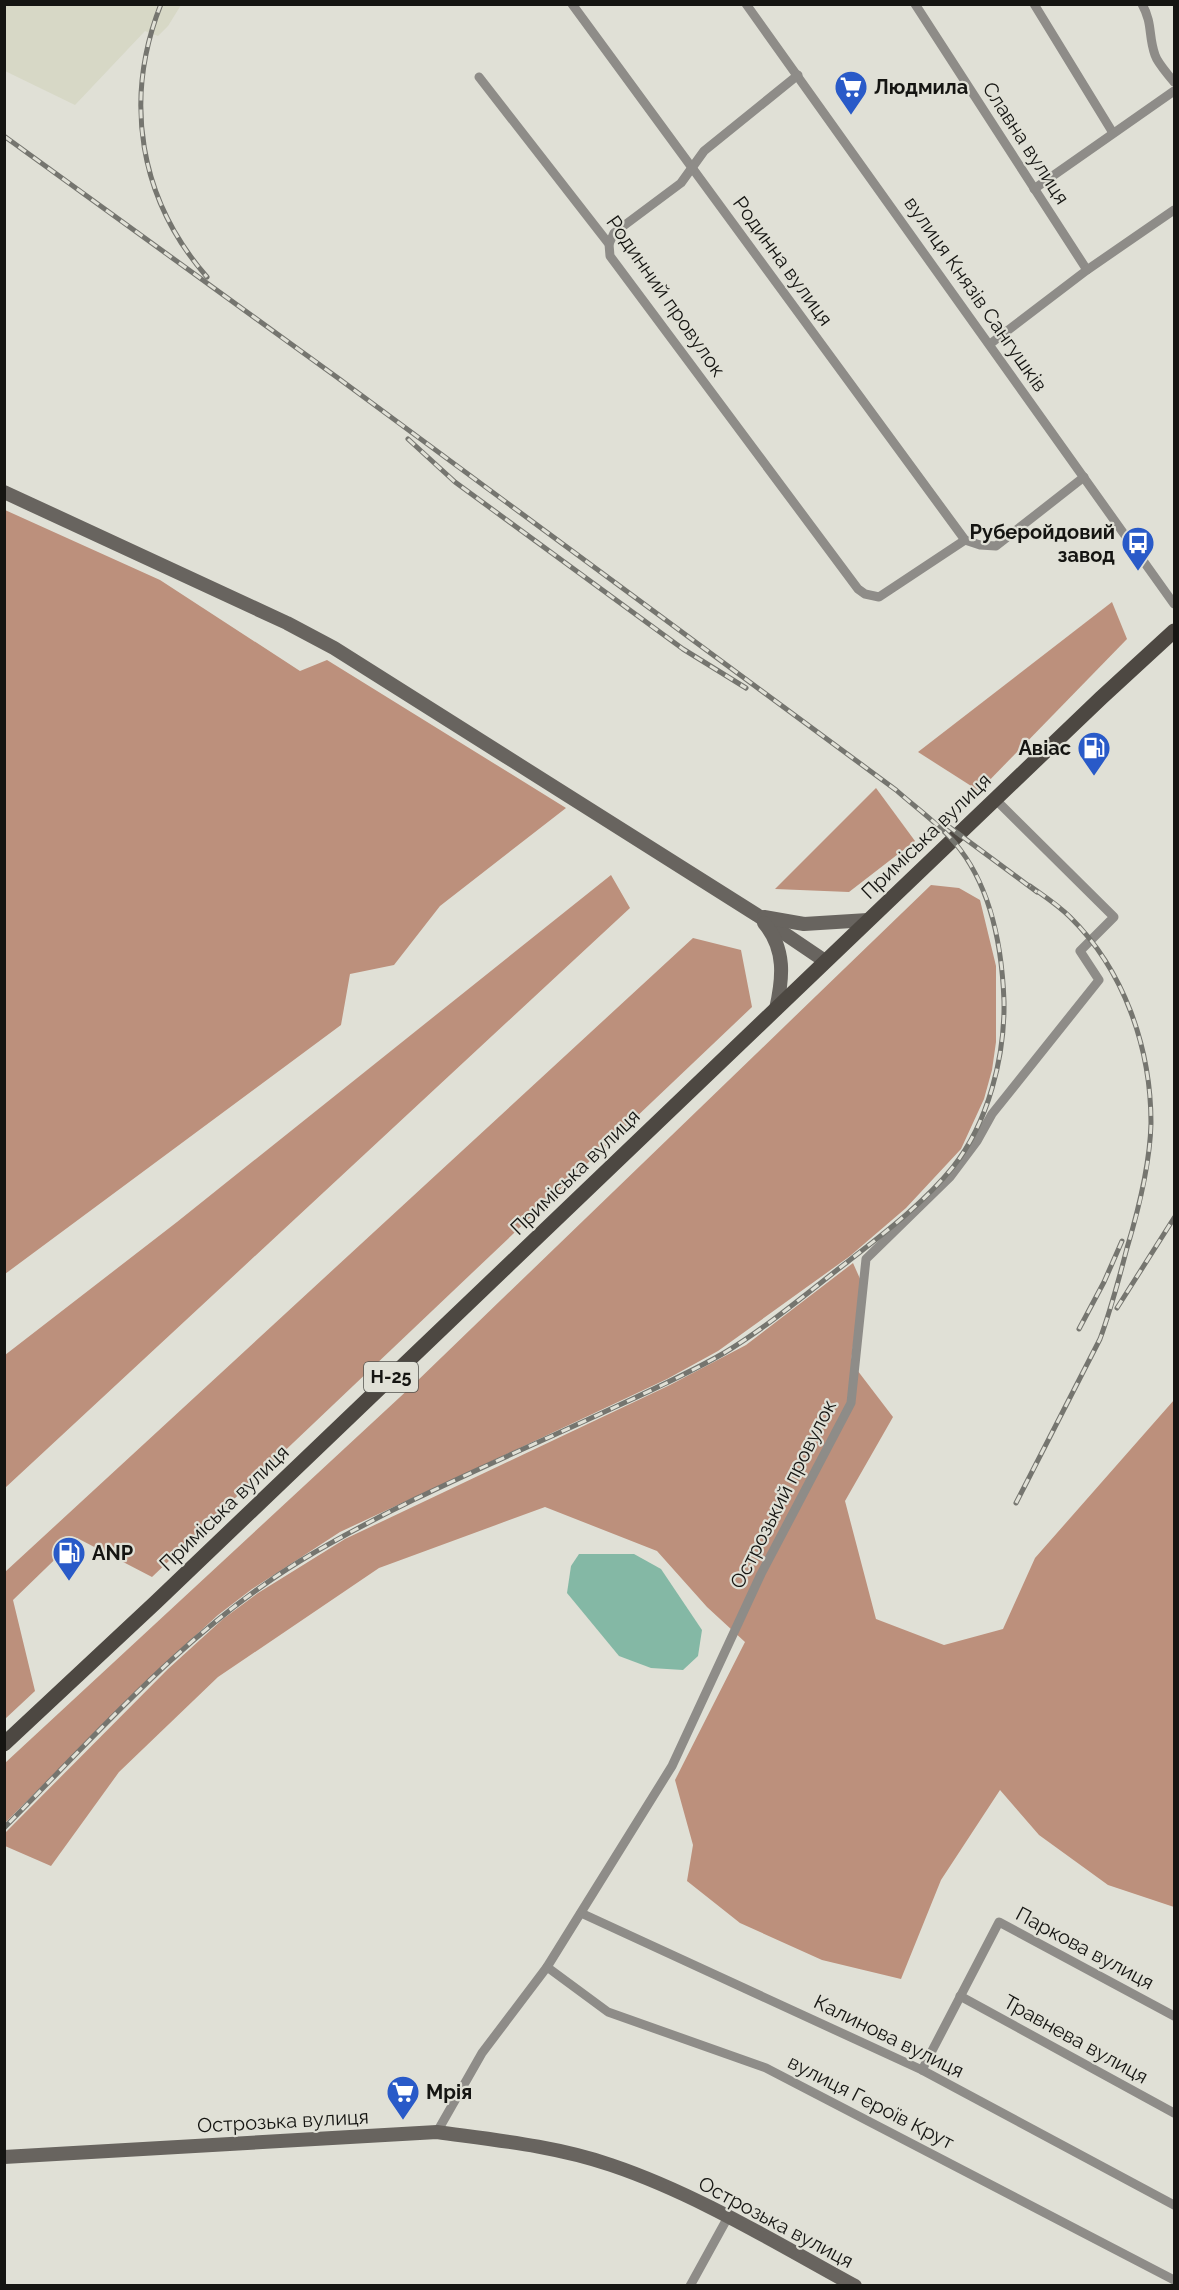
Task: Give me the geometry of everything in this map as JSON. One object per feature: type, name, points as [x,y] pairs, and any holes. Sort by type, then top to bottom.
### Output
[{"type":"main road","points":[[4,492],[287,623],[334,648],[757,915],[825,962]]},
{"type":"main road","name":"Приміська вулиця","points":[[4,1744],[156,1602],[868,920],[1174,631]]},
{"type":"main road","points":[[757,915],[804,924],[868,920]]},
{"type":"main road","points":[[757,915],[771,931],[778,945],[782,962],[781,988],[776,1009]]},
{"type":"main road","name":"Острозька вулиця","points":[[4,2157],[437,2132],[553,2150],[610,2164],[669,2188],[728,2217],[855,2286]]},
{"type":"street","name":"Родинна вулиця","points":[[572,4],[965,540]]},
{"type":"street","name":"вулиця Князів Сангушків","points":[[746,4],[1174,604]]},
{"type":"street","name":"Славна вулиця","points":[[915,4],[1087,270]]},
{"type":"street","points":[[1034,4],[1113,133]]},
{"type":"street","points":[[1142,4],[1150,18],[1151,41],[1156,58],[1174,82]]},
{"type":"street","points":[[609,244],[614,233],[681,183],[704,151],[798,75]]},
{"type":"street","name":"Родинний провулок","points":[[479,77],[609,244],[610,256],[858,589],[865,594],[879,597],[965,540]]},
{"type":"street","points":[[1034,189],[1174,91]]},
{"type":"street","points":[[990,344],[1087,270],[1174,210]]},
{"type":"street","points":[[965,540],[980,545],[996,546],[1084,477]]},
{"type":"street","name":"Острозький провулок","points":[[437,2132],[482,2053],[548,1967],[672,1766],[760,1574],[851,1403],[866,1259],[950,1177],[977,1141],[992,1114],[1099,980],[1080,951],[1114,917],[995,799]]},
{"type":"street","name":"Калинова вулиця","points":[[581,1913],[922,2070],[1174,2205]]},
{"type":"street","name":"Паркова вулиця","points":[[922,2070],[999,1922],[1174,2016]]},
{"type":"street","name":"вулиця Героїв Крут","points":[[548,1967],[608,2012],[766,2068],[1174,2280]]},
{"type":"street","name":"Травнева вулиця","points":[[960,1996],[1174,2113]]},
{"type":"street","points":[[690,2286],[728,2217]]},
{"type":"shaded area","points":[[4,5],[181,5],[168,26],[158,36],[145,31],[75,105],[5,71]]},
{"type":"shaded area","points":[[5,510],[160,580],[300,671],[327,660],[566,808],[440,906],[394,965],[350,974],[341,1025],[5,1274]]},
{"type":"shaded area","points":[[1112,602],[1127,639],[979,791],[918,752]]},
{"type":"shaded area","points":[[876,788],[915,841],[849,892],[775,889]]},
{"type":"shaded area","points":[[611,875],[630,908],[5,1488],[5,1355],[177,1222]]},
{"type":"shaded area","points":[[931,885],[959,888],[980,900],[996,966],[996,1042],[992,1070],[984,1099],[961,1149],[906,1208],[850,1256],[718,1351],[667,1379],[340,1532],[252,1589],[218,1615],[162,1666],[5,1823],[5,1763],[413,1385]]},
{"type":"shaded area","points":[[693,938],[741,950],[752,1007],[152,1577],[77,1538],[13,1600],[35,1691],[5,1719],[5,1572]]},
{"type":"shaded area","points":[[853,1263],[861,1281],[851,1362],[893,1417],[845,1501],[876,1619],[944,1645],[1003,1629],[1035,1558],[1174,1400],[1174,1907],[1108,1885],[1039,1835],[1000,1790],[941,1880],[901,1979],[822,1960],[740,1923],[687,1881],[693,1845],[675,1780],[745,1642],[707,1607],[657,1551],[545,1507],[379,1568],[218,1677],[119,1772],[51,1866],[5,1846],[5,1833],[168,1669],[223,1619],[258,1593],[345,1539],[670,1385],[746,1345]]},
{"type":"shaded area","points":[[579,1554],[634,1554],[661,1569],[702,1630],[698,1656],[683,1670],[651,1668],[619,1656],[567,1593],[571,1566]]},
{"type":"railway","points":[[161,4],[149,40],[143,76],[141,112],[144,147],[153,182],[166,215],[184,247],[207,277]]},
{"type":"railway","points":[[4,136],[338,378],[896,790],[934,822],[949,836],[968,860],[986,898],[993,918],[1001,960],[1004,1001],[1004,1022],[998,1067],[985,1110],[976,1130],[965,1150],[941,1181],[888,1230],[786,1310],[724,1353],[373,1520],[300,1561],[259,1588],[181,1651],[144,1685],[4,1828]]},
{"type":"railway","points":[[408,439],[455,482],[683,649],[746,688]]},
{"type":"railway","points":[[948,826],[1037,892]]},
{"type":"railway","points":[[1016,1503],[1100,1339],[1140,1202],[1149,1155],[1151,1123],[1150,1095],[1140,1039],[1119,986],[1089,938],[1065,913],[1030,886]]},
{"type":"railway","points":[[1117,1308],[1174,1218]]},
{"type":"railway","points":[[1079,1329],[1104,1282],[1122,1241]]},
{"type":"place","name":"Людмила","points":[[851,116]]},
{"type":"place","name":"Руберойдовий завод","points":[[1138,572]]},
{"type":"place","name":"Авіас","points":[[1094,777]]},
{"type":"place","name":"ANP","points":[[69,1582]]},
{"type":"place","name":"Мрія","points":[[403,2121]]}]
